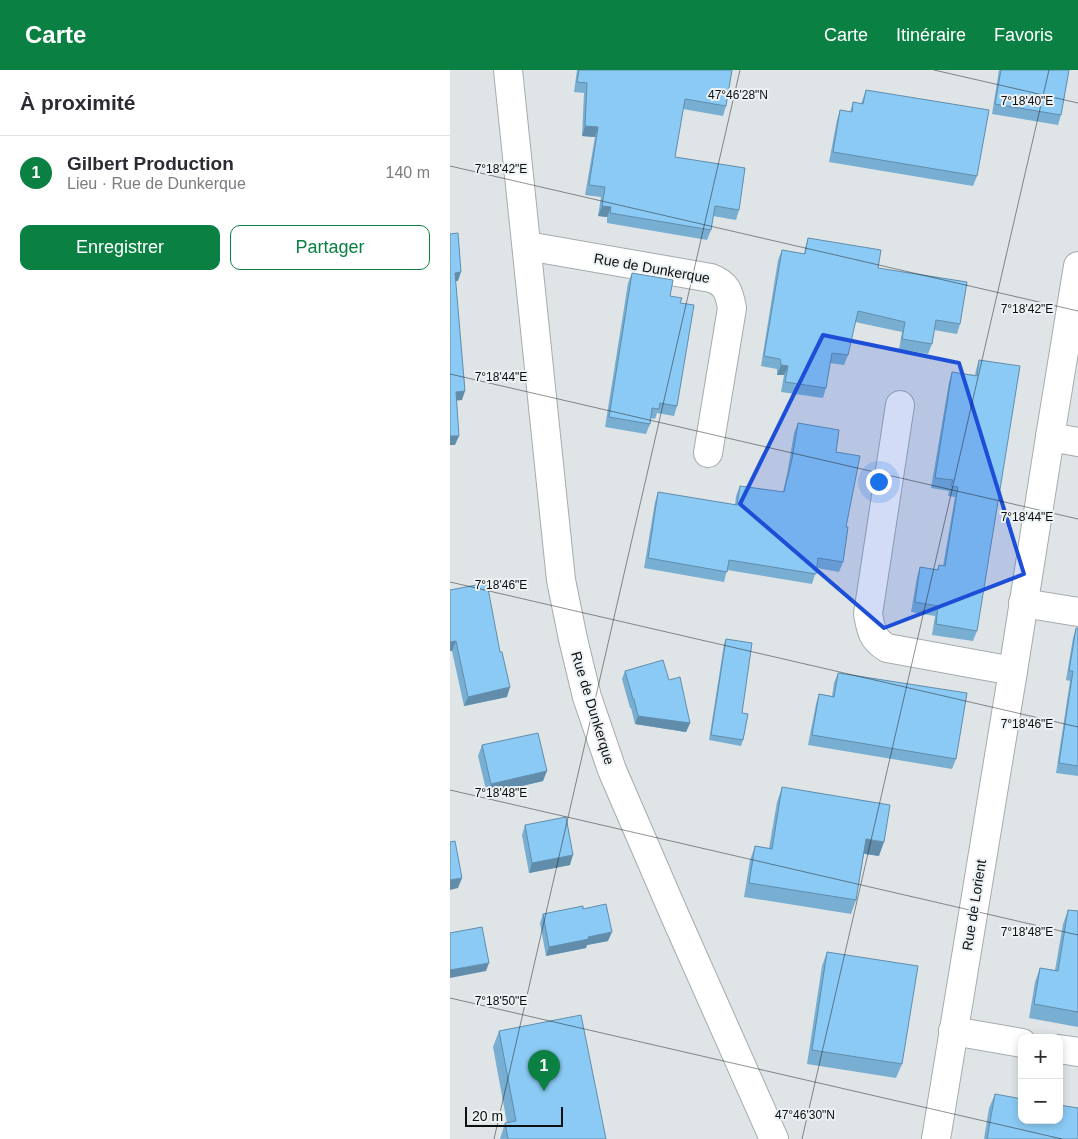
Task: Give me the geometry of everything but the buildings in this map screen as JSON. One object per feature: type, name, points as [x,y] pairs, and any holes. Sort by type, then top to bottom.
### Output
[{"type":"street","name":"Rue de Dunkerque","points":[[508,70],[561,580],[587,697],[612,770],[774,1139]]},
{"type":"street","name":"Rue de Dunkerque","points":[[527,246],[711,278],[721,282],[730,296],[732,308],[708,453]]},
{"type":"street","name":"Rue de Lorient","points":[[936,1139],[1078,266]]},
{"type":"street","points":[[900,405],[868,614],[870,627],[879,643],[886,648],[1013,671]]},
{"type":"street","points":[[1050,437],[1078,442]]},
{"type":"street","points":[[1023,603],[1078,612]]},
{"type":"street","points":[[953,1031],[1018,1042]]},
{"type":"street","points":[[1063,1050],[1078,1052]]},
{"type":"highlighted area","points":[[823,335],[959,363],[1024,574],[884,628],[740,504]]},
{"type":"place","name":"Gilbert Production","points":[[544,1091]]}]
